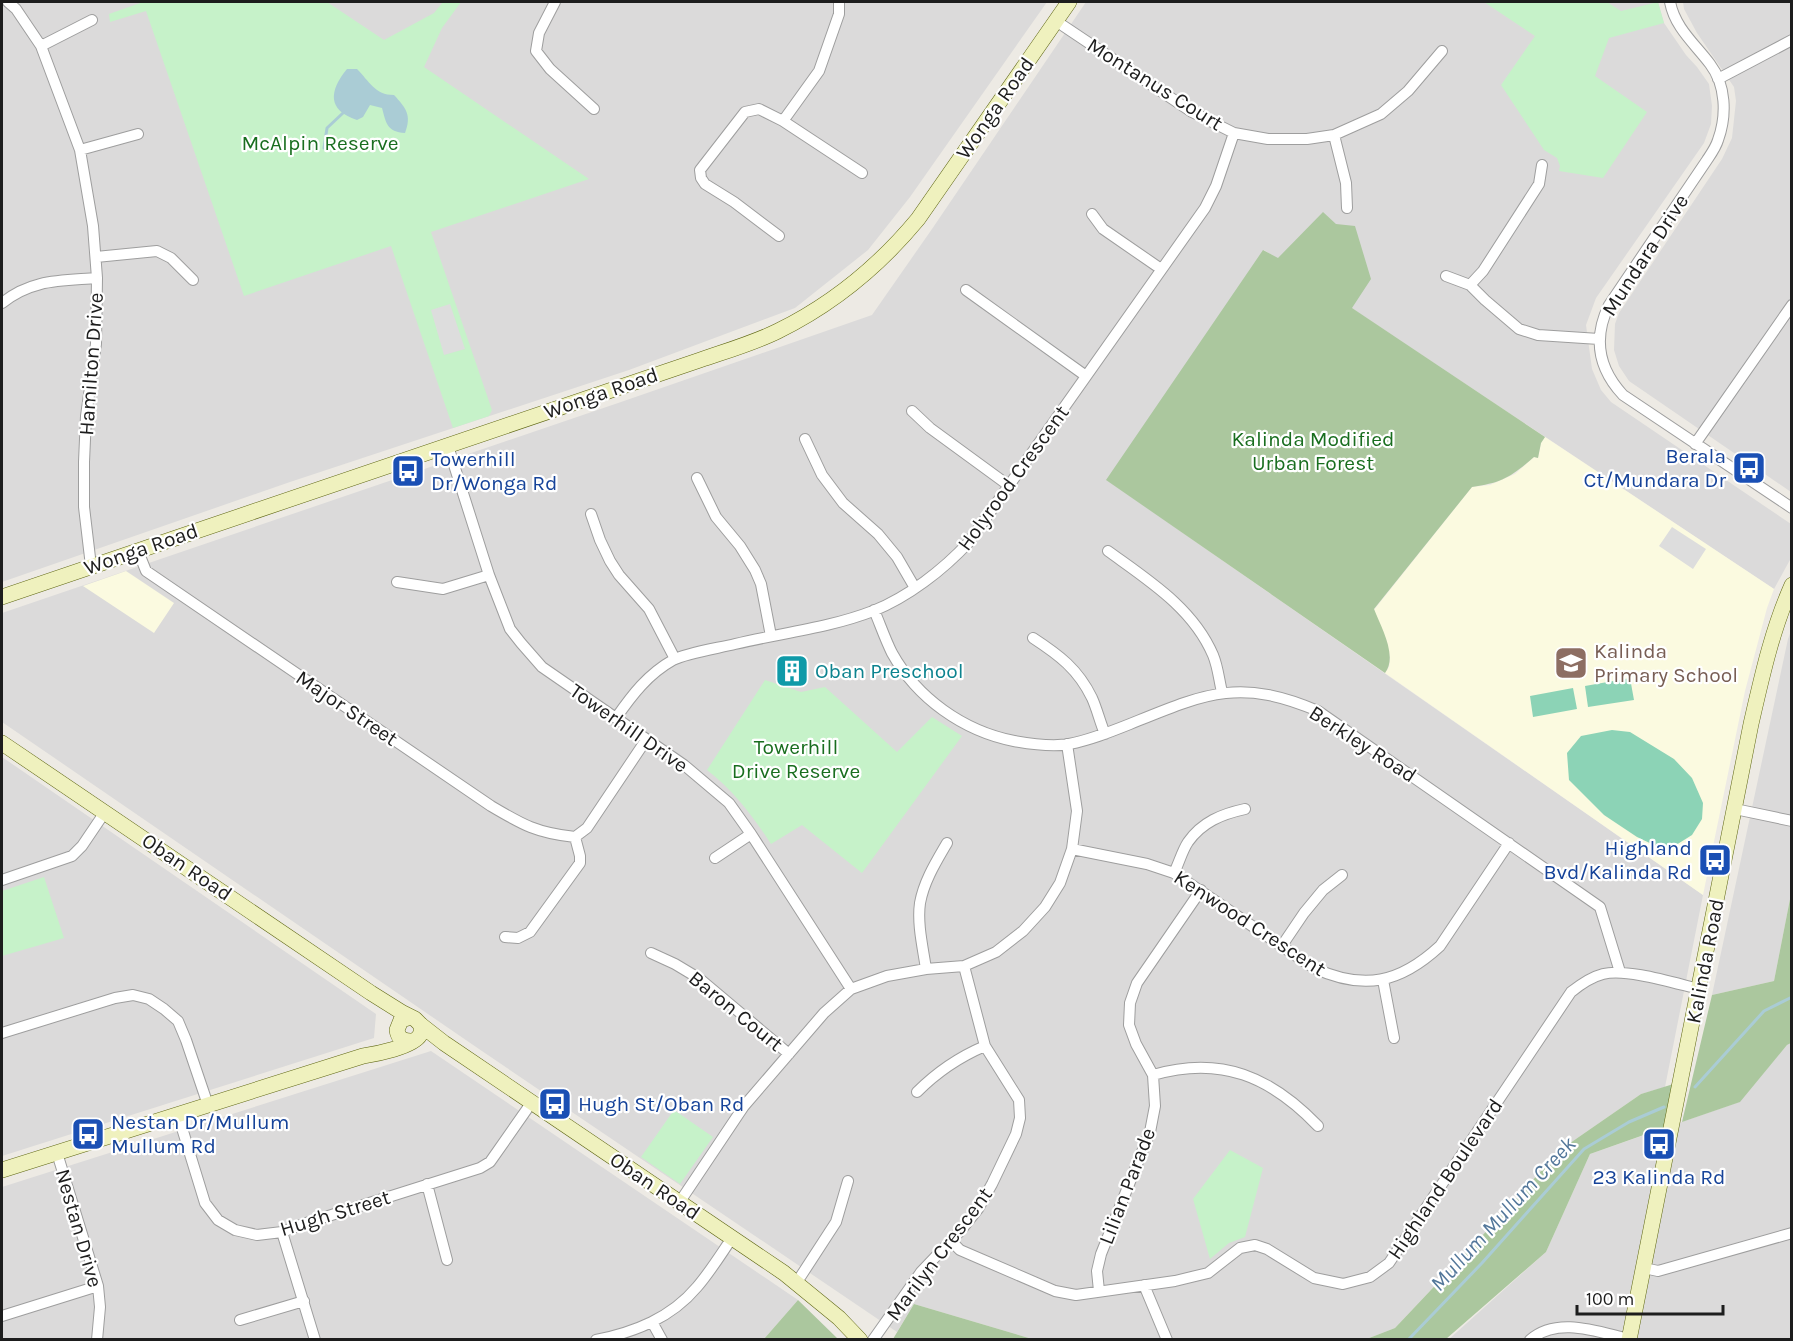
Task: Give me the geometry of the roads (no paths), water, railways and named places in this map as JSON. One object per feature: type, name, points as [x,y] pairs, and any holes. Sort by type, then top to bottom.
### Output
[{"type":"main road","name":"Wonga Road","points":[[2,597],[767,336],[797,321],[831,301],[864,276],[884,258],[918,219],[1069,2]]},
{"type":"main road","name":"Kalinda Road","points":[[1629,1339],[1751,724],[1767,653],[1791,585]]},
{"type":"main road","name":"Oban Road","points":[[2,743],[371,993],[415,1031],[444,1042],[797,1282],[839,1318],[860,1340]]},
{"type":"main road","name":"Oban Road","points":[[371,993],[397,1028]]},
{"type":"main road","points":[[2,1170],[363,1056],[401,1047],[415,1031],[401,1020],[397,1028],[363,1056]]},
{"type":"street","name":"Hamilton Drive","points":[[8,2],[16,9],[41,46],[80,150],[93,226],[97,278],[96,344],[86,416],[84,462],[84,507],[91,566]]},
{"type":"street","points":[[555,2],[539,33],[536,51],[550,69],[594,109]]},
{"type":"street","points":[[783,121],[819,71],[839,14],[840,2]]},
{"type":"street","name":"Mundara Drive","points":[[1670,2],[1671,9],[1683,32],[1711,65],[1718,79],[1723,94],[1724,109],[1718,142],[1609,305],[1602,319],[1599,339],[1601,354],[1605,369],[1614,385],[1635,404],[1791,508]]},
{"type":"street","points":[[41,46],[92,20]]},
{"type":"street","name":"Montanus Court","points":[[1056,21],[1192,112],[1234,133],[1268,139],[1307,139],[1334,135],[1381,114],[1423,75],[1442,51]]},
{"type":"street","points":[[1718,79],[1791,40]]},
{"type":"street","points":[[779,236],[734,202],[705,184],[701,178],[700,170],[706,159],[745,112],[759,109],[783,121],[862,173]]},
{"type":"street","name":"Holyrood Crescent","points":[[616,718],[642,684],[675,659],[833,622],[874,610],[934,575],[962,549],[1208,202],[1216,186],[1234,133]]},
{"type":"street","points":[[80,150],[138,134]]},
{"type":"street","points":[[1334,135],[1346,183],[1347,208]]},
{"type":"street","points":[[1470,285],[1483,271],[1539,184],[1542,165]]},
{"type":"street","points":[[1092,213],[1103,229],[1161,269]]},
{"type":"street","points":[[96,257],[157,251],[171,258],[193,280]]},
{"type":"street","points":[[1446,276],[1470,285],[1519,329],[1538,335],[1599,339]]},
{"type":"street","points":[[2,303],[19,291],[39,283],[97,278]]},
{"type":"street","points":[[966,290],[1086,376]]},
{"type":"street","points":[[1695,444],[1791,305]]},
{"type":"street","points":[[912,411],[930,428],[1008,485]]},
{"type":"street","points":[[805,440],[822,475],[843,503],[878,534],[897,557],[915,588]]},
{"type":"street","name":"Towerhill Drive","points":[[448,446],[489,575],[510,629],[532,657],[558,678],[684,765],[729,803],[851,989]]},
{"type":"street","points":[[697,478],[716,517],[740,546],[755,570],[761,584],[771,636]]},
{"type":"street","points":[[591,514],[610,561],[619,575],[649,609],[675,659]]},
{"type":"street","points":[[1108,551],[1178,604],[1190,618],[1202,633],[1214,657],[1222,692]]},
{"type":"street","name":"Major Street","points":[[138,552],[146,571],[491,806],[526,827],[575,837]]},
{"type":"street","points":[[397,582],[442,589],[489,575]]},
{"type":"street","name":"Berkley Road","points":[[874,610],[892,653],[928,698],[959,721],[989,735],[1031,744],[1068,744],[1104,734],[1190,700],[1222,692],[1245,691],[1268,694],[1318,711],[1600,907],[1620,972]]},
{"type":"street","points":[[1033,638],[1060,656],[1079,675],[1093,700],[1104,734]]},
{"type":"street","points":[[505,937],[518,938],[530,932],[580,863],[575,837],[587,828],[646,740]]},
{"type":"street","points":[[679,1203],[744,1106],[824,1013],[851,989],[887,976],[926,969],[964,966],[996,952],[1023,931],[1045,907],[1060,882],[1072,849],[1077,812],[1068,744]]},
{"type":"street","points":[[1174,873],[1188,842],[1205,824],[1224,814],[1245,809]]},
{"type":"street","points":[[1735,809],[1791,820]]},
{"type":"street","points":[[2,880],[72,856],[82,846],[105,812]]},
{"type":"street","points":[[715,858],[751,834]]},
{"type":"street","points":[[926,969],[920,905],[924,888],[947,843]]},
{"type":"street","name":"Kenwood Crescent","points":[[1072,849],[1147,864],[1174,873],[1314,968],[1329,975],[1363,980],[1383,980],[1412,968],[1440,946],[1509,843]]},
{"type":"street","points":[[1281,946],[1323,890],[1342,875]]},
{"type":"street","name":"Lilian Parade","points":[[1099,1291],[1098,1271],[1101,1254],[1150,1132],[1155,1106],[1153,1075],[1136,1044],[1129,1025],[1130,1003],[1137,983],[1201,890]]},
{"type":"street","name":"Baron Court","points":[[651,953],[700,979],[789,1054]]},
{"type":"street","name":"Marilyn Crescent","points":[[873,1340],[921,1272],[978,1209],[993,1184],[1016,1134],[1020,1118],[1018,1100],[986,1046],[964,966]]},
{"type":"street","name":"Highland Boulevard","points":[[951,1241],[960,1250],[1055,1291],[1076,1295],[1208,1273],[1240,1248],[1255,1245],[1267,1249],[1314,1278],[1343,1284],[1370,1277],[1389,1263],[1571,992],[1585,981],[1603,974],[1620,972],[1699,988]]},
{"type":"street","points":[[1383,980],[1394,1038]]},
{"type":"street","points":[[2,1033],[115,998],[133,994],[149,999],[178,1021],[208,1105]]},
{"type":"street","points":[[917,1092],[945,1067],[986,1046]]},
{"type":"street","points":[[1153,1075],[1169,1070],[1202,1067],[1240,1073],[1284,1095],[1318,1126]]},
{"type":"street","name":"Hugh Street","points":[[178,1115],[205,1203],[218,1220],[235,1230],[257,1235],[282,1232],[480,1168],[490,1162],[532,1102]]},
{"type":"street","name":"Nestan Drive","points":[[57,1153],[98,1286],[98,1340]]},
{"type":"street","points":[[797,1282],[836,1222],[848,1180]]},
{"type":"street","points":[[427,1185],[447,1260]]},
{"type":"street","points":[[282,1232],[315,1340]]},
{"type":"street","points":[[1644,1268],[1658,1270],[1791,1233]]},
{"type":"street","points":[[596,1340],[652,1323],[669,1312],[693,1293],[732,1238]]},
{"type":"street","points":[[1144,1285],[1167,1340]]},
{"type":"street","points":[[2,1316],[98,1286]]},
{"type":"street","points":[[240,1320],[304,1301]]},
{"type":"street","points":[[652,1323],[662,1340]]},
{"type":"street","points":[[1530,1340],[1542,1331],[1564,1327],[1629,1339]]},
{"type":"water","points":[[347,69],[357,69],[377,90],[394,95],[407,112],[408,121],[405,133],[394,131],[388,126],[382,108],[370,105],[363,117],[357,120],[340,111],[334,99],[334,92]]},
{"type":"waterway","points":[[324,148],[327,128],[343,113]]},
{"type":"waterway","name":"Mullum Mullum Creek","points":[[1695,1087],[1764,1011],[1792,997]]},
{"type":"waterway","name":"Mullum Mullum Creek","points":[[1408,1340],[1482,1263],[1584,1149],[1629,1122],[1664,1107]]},
{"type":"place","name":"Berala Ct/Mundara Dr","points":[[1749,468]]},
{"type":"place","name":"Towerhill Dr/Wonga Rd","points":[[408,471]]},
{"type":"place","name":"Kalinda Primary School","points":[[1571,663]]},
{"type":"place","name":"Oban Preschool","points":[[792,671]]},
{"type":"place","name":"Highland Bvd/Kalinda Rd","points":[[1715,860]]},
{"type":"place","name":"Hugh St/Oban Rd","points":[[555,1104]]},
{"type":"place","name":"Nestan Dr/Mullum Mullum Rd","points":[[88,1134]]},
{"type":"place","name":"23 Kalinda Rd","points":[[1659,1144]]},
{"type":"park label","name":"McAlpin Reserve","points":[[320,143]]},
{"type":"park label","name":"Kalinda Modified Urban Forest","points":[[1313,451]]},
{"type":"park label","name":"Towerhill Drive Reserve","points":[[796,759]]}]
